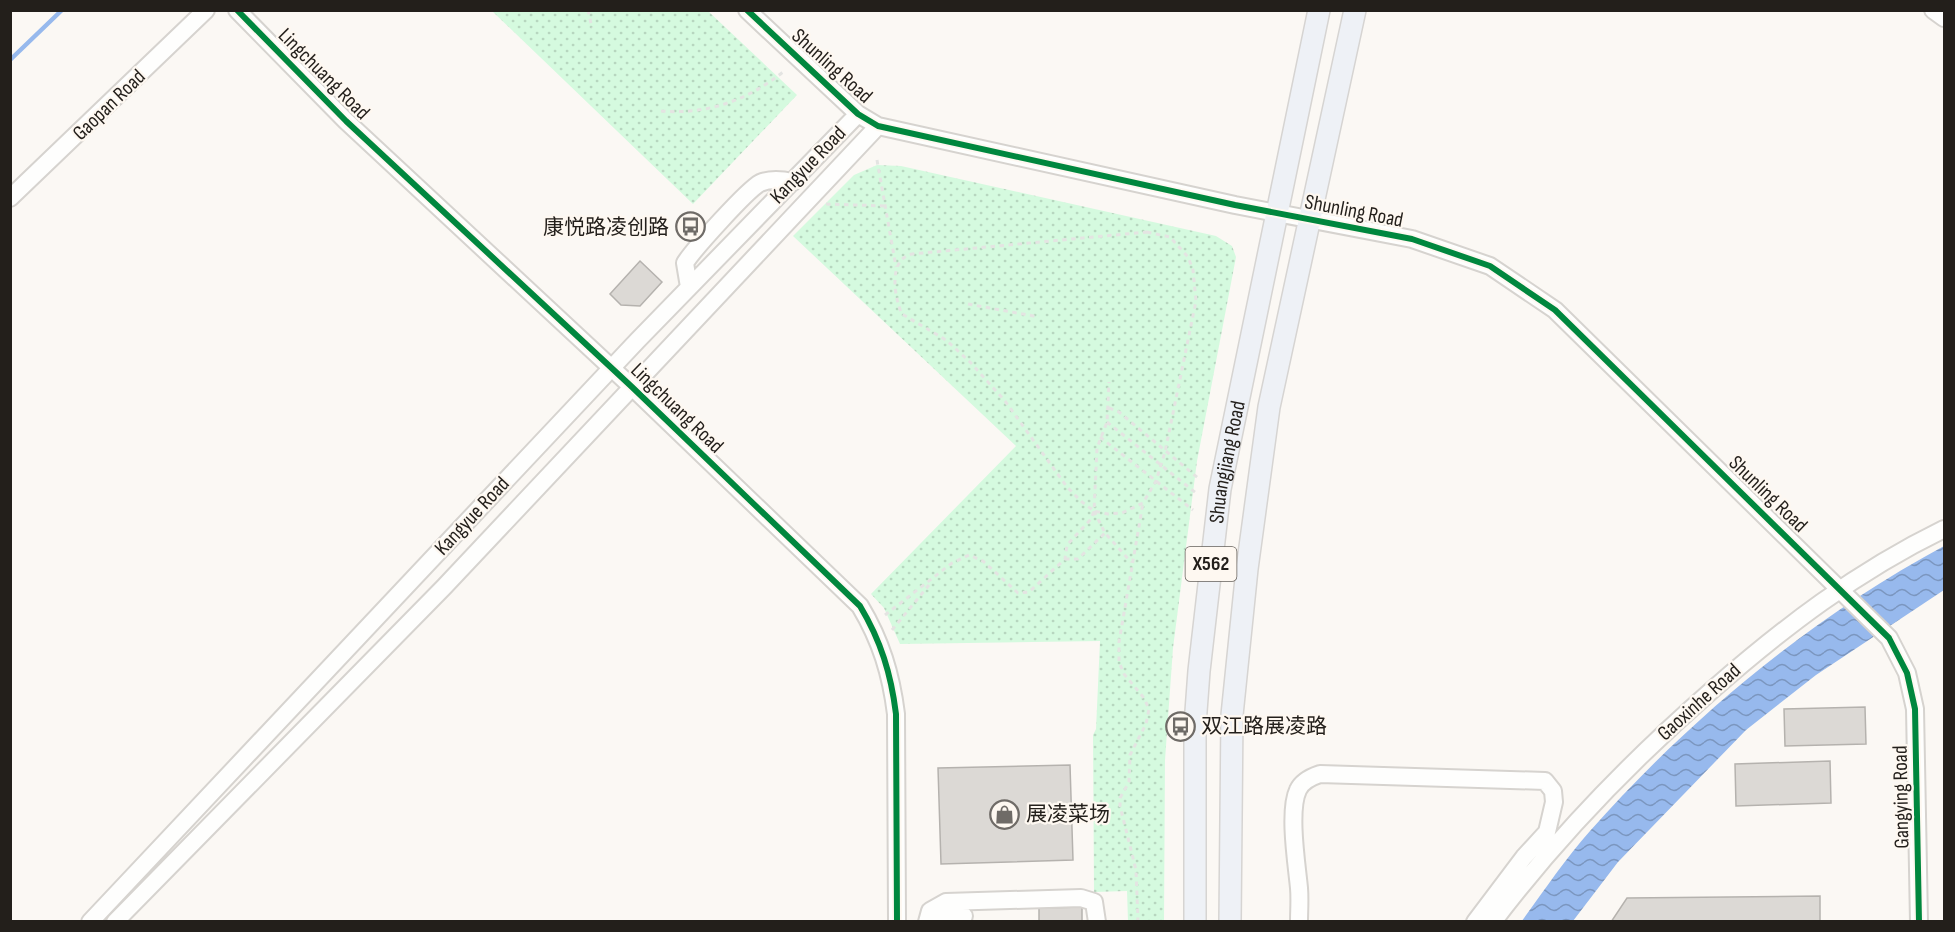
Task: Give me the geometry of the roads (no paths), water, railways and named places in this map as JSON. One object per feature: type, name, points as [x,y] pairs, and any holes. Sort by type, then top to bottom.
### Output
[{"type":"main road","name":"Shuangjiang Road","points":[[1195,921],[1195,726],[1201,648],[1220,489],[1275,212],[1319,10]]},
{"type":"main road","name":"Shuangjiang Road","points":[[1230,921],[1232,715],[1247,569],[1269,407],[1355,10]]},
{"type":"street","name":"Gaopan Road","points":[[10,198],[206,10]]},
{"type":"street","name":"Lingchuang Road","points":[[237,10],[346,121],[612,368],[860,606],[877,634],[893,688],[896,714],[897,921]]},
{"type":"street","name":"Shunling Road","points":[[747,10],[858,114],[878,126],[1311,220],[1412,239],[1490,266],[1555,310],[1840,588],[1889,638],[1906,673]]},
{"type":"street","points":[[1933,10],[1944,18]]},
{"type":"street","name":"Kangyue Road","points":[[90,921],[689,287],[858,114]]},
{"type":"street","name":"Kangyue Road","points":[[115,921],[444,587],[878,126]]},
{"type":"street","points":[[689,287],[685,263],[703,239],[759,183],[776,180],[793,182]]},
{"type":"street","name":"Gaoxinhe Road","points":[[1493,921],[1569,827],[1669,728],[1770,639],[1840,588],[1893,554],[1944,530]]},
{"type":"street","name":"Gangying Road","points":[[1906,673],[1915,709],[1919,921]]},
{"type":"street","points":[[1299,921],[1299,887],[1295,863],[1295,804],[1298,790],[1308,778],[1320,774],[1545,781],[1553,791],[1554,802],[1547,832],[1524,857],[1475,921]]},
{"type":"street","points":[[927,921],[930,911],[946,902],[1081,898],[1094,902],[1097,921]]},
{"type":"street","points":[[940,921],[947,916],[964,916]]},
{"type":"water","points":[[1944,546],[1944,590],[1816,675],[1746,730],[1618,862],[1573,921],[1521,922],[1590,831],[1669,749],[1711,710],[1800,638],[1895,574]]},
{"type":"waterway","points":[[10,60],[62,10]]},
{"type":"place","name":"康悦路凌创路","points":[[690,227]]},
{"type":"place","name":"双江路展凌路","points":[[1180,726]]},
{"type":"place","name":"展凌菜场","points":[[1005,814]]}]
